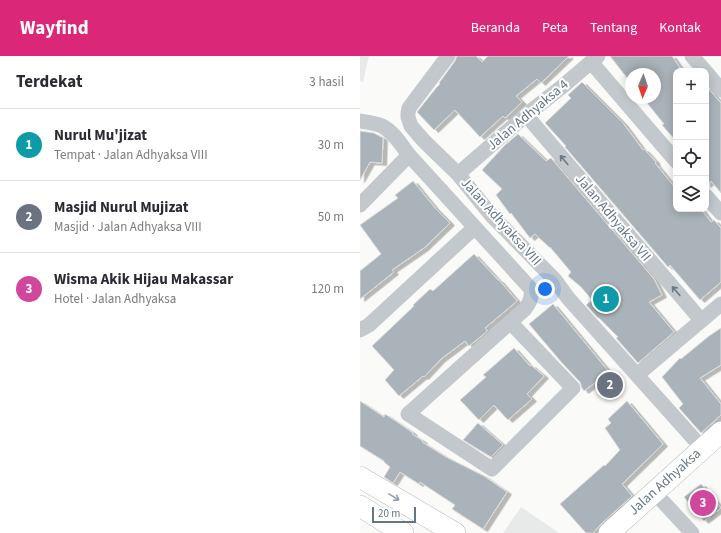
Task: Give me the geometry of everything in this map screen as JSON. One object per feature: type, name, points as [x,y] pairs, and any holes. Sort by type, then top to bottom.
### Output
[{"type":"street","name":"Jalan Adhyaksa VIII","points":[[448,56],[409,108],[408,113],[411,126],[424,141],[458,174],[492,216],[555,280],[568,298],[703,448]]},
{"type":"street","points":[[692,56],[702,68]]},
{"type":"street","name":"Jalan Adhyaksa 4","points":[[458,174],[594,59]]},
{"type":"street","points":[[594,59],[673,157]]},
{"type":"street","points":[[709,76],[721,90]]},
{"type":"street","name":"Jalan Adhyaksa VII","points":[[526,115],[701,320]]},
{"type":"street","points":[[360,121],[382,126],[387,129],[401,144],[409,156],[531,289],[532,295],[524,309],[408,414],[492,469],[573,388],[510,322]]},
{"type":"street","points":[[360,205],[409,156]]},
{"type":"street","points":[[709,199],[721,213]]},
{"type":"street","points":[[360,330],[369,325],[474,228]]},
{"type":"street","points":[[637,375],[721,304]]},
{"type":"street","name":"Jalan Adhyaksa","points":[[609,533],[721,432]]},
{"type":"street","points":[[360,477],[455,533]]},
{"type":"street","points":[[654,492],[692,533]]},
{"type":"street","points":[[360,506],[403,533]]},
{"type":"shaded area","points":[[360,56],[369,56],[363,82],[360,81]]},
{"type":"shaded area","points":[[521,507],[559,533],[503,533]]},
{"type":"building","points":[[457,56],[476,56],[482,62],[488,56],[569,56],[541,83],[537,79],[516,96],[522,102],[505,118],[503,116],[480,137],[455,110],[434,130],[417,112],[440,84],[439,83]]},
{"type":"building","points":[[610,56],[672,56],[680,68],[673,68],[673,138],[662,125],[664,124],[648,104],[661,104],[661,68],[625,68],[625,75]]},
{"type":"building","points":[[582,82],[623,123],[643,150],[644,149],[656,162],[655,163],[673,185],[673,212],[703,212],[711,222],[714,220],[721,228],[721,282],[700,300],[670,265],[668,267],[545,123],[571,98],[568,95]]},
{"type":"building","points":[[709,89],[721,103],[721,193],[711,181],[709,183]]},
{"type":"building","points":[[360,131],[374,133],[383,138],[382,163],[370,162],[360,180]]},
{"type":"building","points":[[518,134],[546,161],[551,158],[654,279],[662,295],[649,302],[674,332],[638,363],[616,338],[618,337],[586,305],[592,300],[581,287],[568,276],[571,272],[550,247],[535,234],[530,238],[511,213],[510,214],[496,195],[502,189],[482,170],[505,145]]},
{"type":"building","points":[[413,181],[435,208],[450,223],[424,248],[392,270],[394,272],[360,299],[360,271],[381,254],[360,225],[398,198],[395,195]]},
{"type":"building","points":[[474,254],[517,301],[485,328],[487,331],[469,346],[465,341],[441,359],[424,377],[423,376],[399,396],[385,380],[394,370],[372,346],[430,289],[433,291]]},
{"type":"building","points":[[553,304],[609,372],[584,391],[580,382],[529,324]]},
{"type":"building","points":[[721,328],[721,365],[700,378],[721,404],[721,415],[701,433],[679,408],[683,404],[662,377],[680,358],[681,359]]},
{"type":"building","points":[[514,348],[530,366],[531,365],[544,376],[527,394],[532,399],[508,420],[494,405],[479,420],[460,400],[486,377],[483,375]]},
{"type":"building","points":[[360,401],[384,417],[385,414],[413,433],[412,434],[423,441],[422,442],[446,457],[484,476],[507,492],[483,529],[452,509],[455,505],[420,482],[419,484],[400,472],[393,483],[384,477],[390,467],[384,461],[360,446]]},
{"type":"building","points":[[627,401],[663,444],[622,484],[632,496],[593,533],[586,533],[560,504],[604,465],[605,466],[620,450],[605,428],[611,423],[608,419]]},
{"type":"building","points":[[478,423],[503,445],[491,457],[463,440]]},
{"type":"building","points":[[701,484],[721,508],[704,521],[684,497]]},
{"type":"place","name":"Nurul Mu'jizat","points":[[606,299]]},
{"type":"place","name":"Masjid Nurul Mujizat","points":[[610,385]]},
{"type":"place","name":"Wisma Akik Hijau Makassar","points":[[703,503]]}]
